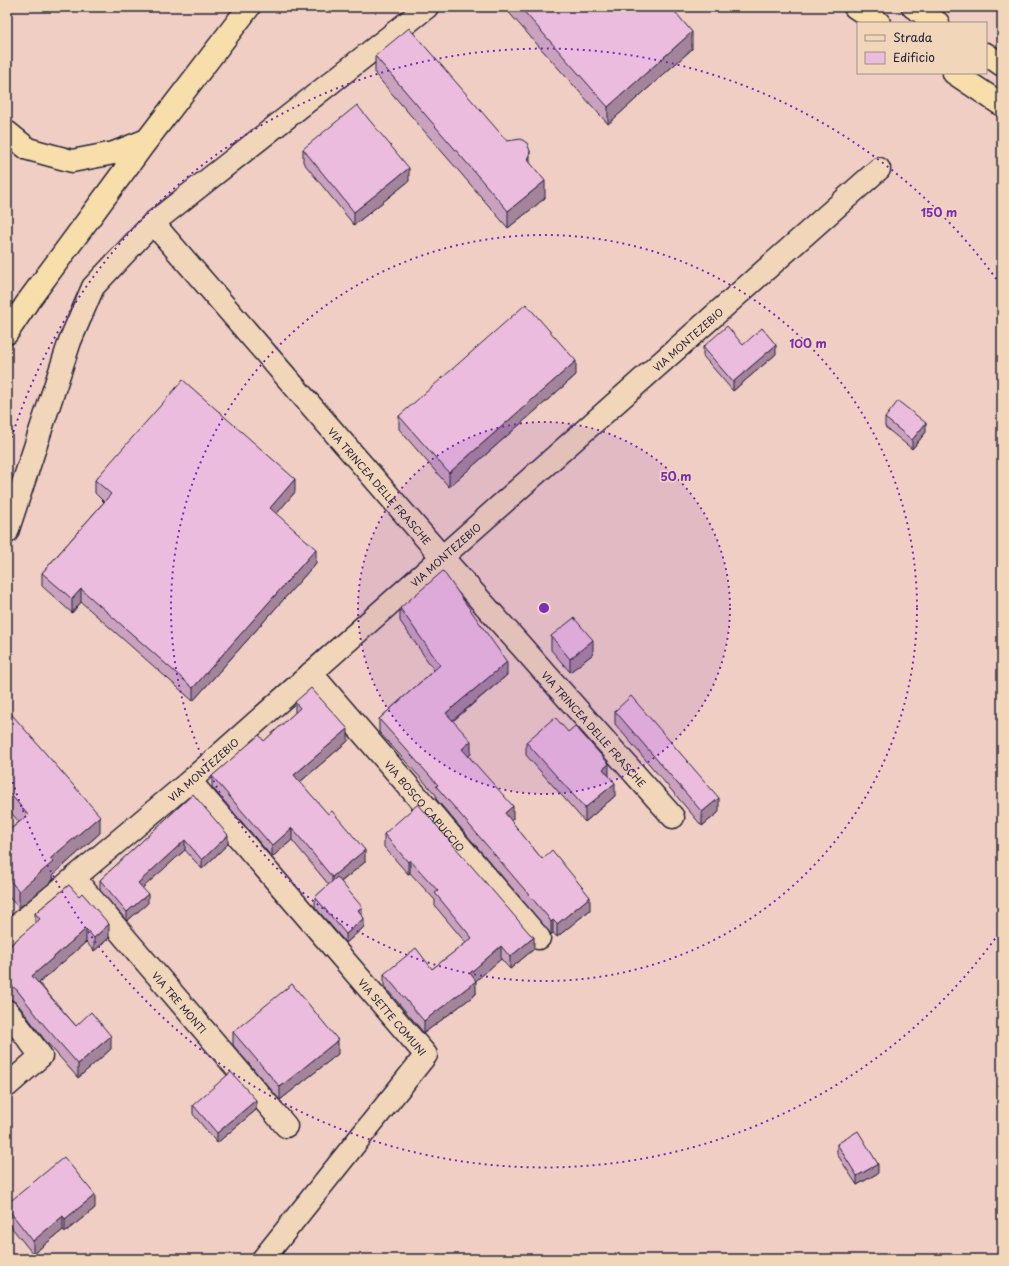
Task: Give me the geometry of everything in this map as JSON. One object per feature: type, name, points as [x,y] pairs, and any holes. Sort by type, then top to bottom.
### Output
[{"type":"highway","points":[[7,333],[29,300],[147,140],[249,7]]},
{"type":"highway","points":[[854,7],[876,22]]},
{"type":"highway","points":[[913,7],[936,22]]},
{"type":"highway","points":[[987,55],[1002,65]]},
{"type":"highway","points":[[956,74],[1002,105]]},
{"type":"highway","points":[[7,132],[28,150],[72,161],[114,153],[147,140]]},
{"type":"street","points":[[7,532],[70,341],[93,287],[153,222],[427,7]]},
{"type":"street","name":"VIA MONTEZEBIO","points":[[7,934],[190,780],[879,169]]},
{"type":"street","name":"VIA TRINCEA DELLE FRASCHE","points":[[153,222],[442,557],[673,817]]},
{"type":"street","name":"VIA BOSCO CAPUCCIO","points":[[311,673],[539,938]]},
{"type":"street","name":"VIA SETTE COMUNI","points":[[190,780],[426,1055],[263,1259]]},
{"type":"street","name":"VIA TRE MONTI","points":[[74,878],[286,1126]]},
{"type":"street","points":[[7,1011],[41,1056],[7,1086]]},
{"type":"building","points":[[520,7],[671,7],[692,32],[608,107]]},
{"type":"building","points":[[409,28],[507,141],[521,139],[527,143],[530,151],[528,160],[545,181],[508,211],[375,56]]},
{"type":"building","points":[[357,105],[409,168],[354,212],[303,149]]},
{"type":"building","points":[[526,304],[576,361],[449,473],[399,416]]},
{"type":"building","points":[[727,326],[743,345],[762,328],[776,345],[733,382],[703,347]]},
{"type":"building","points":[[183,380],[295,479],[270,508],[316,549],[193,688],[81,589],[72,599],[42,573],[111,494],[95,480]]},
{"type":"building","points":[[898,401],[926,423],[912,440],[885,418]]},
{"type":"building","points":[[443,571],[507,662],[446,713],[471,741],[462,749],[513,806],[505,813],[542,859],[552,850],[590,897],[557,924],[553,920],[551,922],[436,786],[438,785],[379,719],[440,665],[400,608]]},
{"type":"building","points":[[574,618],[593,640],[570,659],[551,636]]},
{"type":"building","points":[[311,688],[348,729],[294,775],[328,814],[332,811],[365,850],[332,877],[292,828],[272,846],[212,776],[259,735],[264,741],[300,708],[295,702]]},
{"type":"building","points":[[631,696],[719,798],[702,812],[615,711]]},
{"type":"building","points":[[7,709],[100,816],[50,859],[53,862],[19,891],[7,877],[7,832],[28,815],[7,790]]},
{"type":"building","points":[[555,717],[568,732],[575,726],[609,764],[603,769],[615,783],[585,808],[526,742]]},
{"type":"building","points":[[193,794],[228,835],[202,860],[185,840],[138,883],[148,894],[127,912],[100,880]]},
{"type":"building","points":[[418,804],[534,937],[510,957],[501,946],[470,973],[476,981],[424,1021],[384,974],[416,948],[432,969],[472,938],[435,893],[438,891],[410,860],[408,862],[384,834]]},
{"type":"building","points":[[337,877],[362,907],[358,910],[364,918],[346,934],[315,897]]},
{"type":"building","points":[[69,885],[79,896],[82,893],[109,924],[94,938],[86,929],[32,976],[76,1026],[91,1012],[111,1036],[78,1064],[44,1025],[17,990],[7,984],[7,948],[40,919],[35,913]]},
{"type":"building","points":[[292,984],[338,1040],[280,1087],[233,1032]]},
{"type":"building","points":[[231,1072],[256,1100],[217,1133],[193,1105]]},
{"type":"building","points":[[858,1131],[878,1164],[857,1176],[837,1144]]},
{"type":"building","points":[[64,1157],[95,1195],[65,1219],[63,1216],[33,1241],[7,1208],[7,1204]]}]
